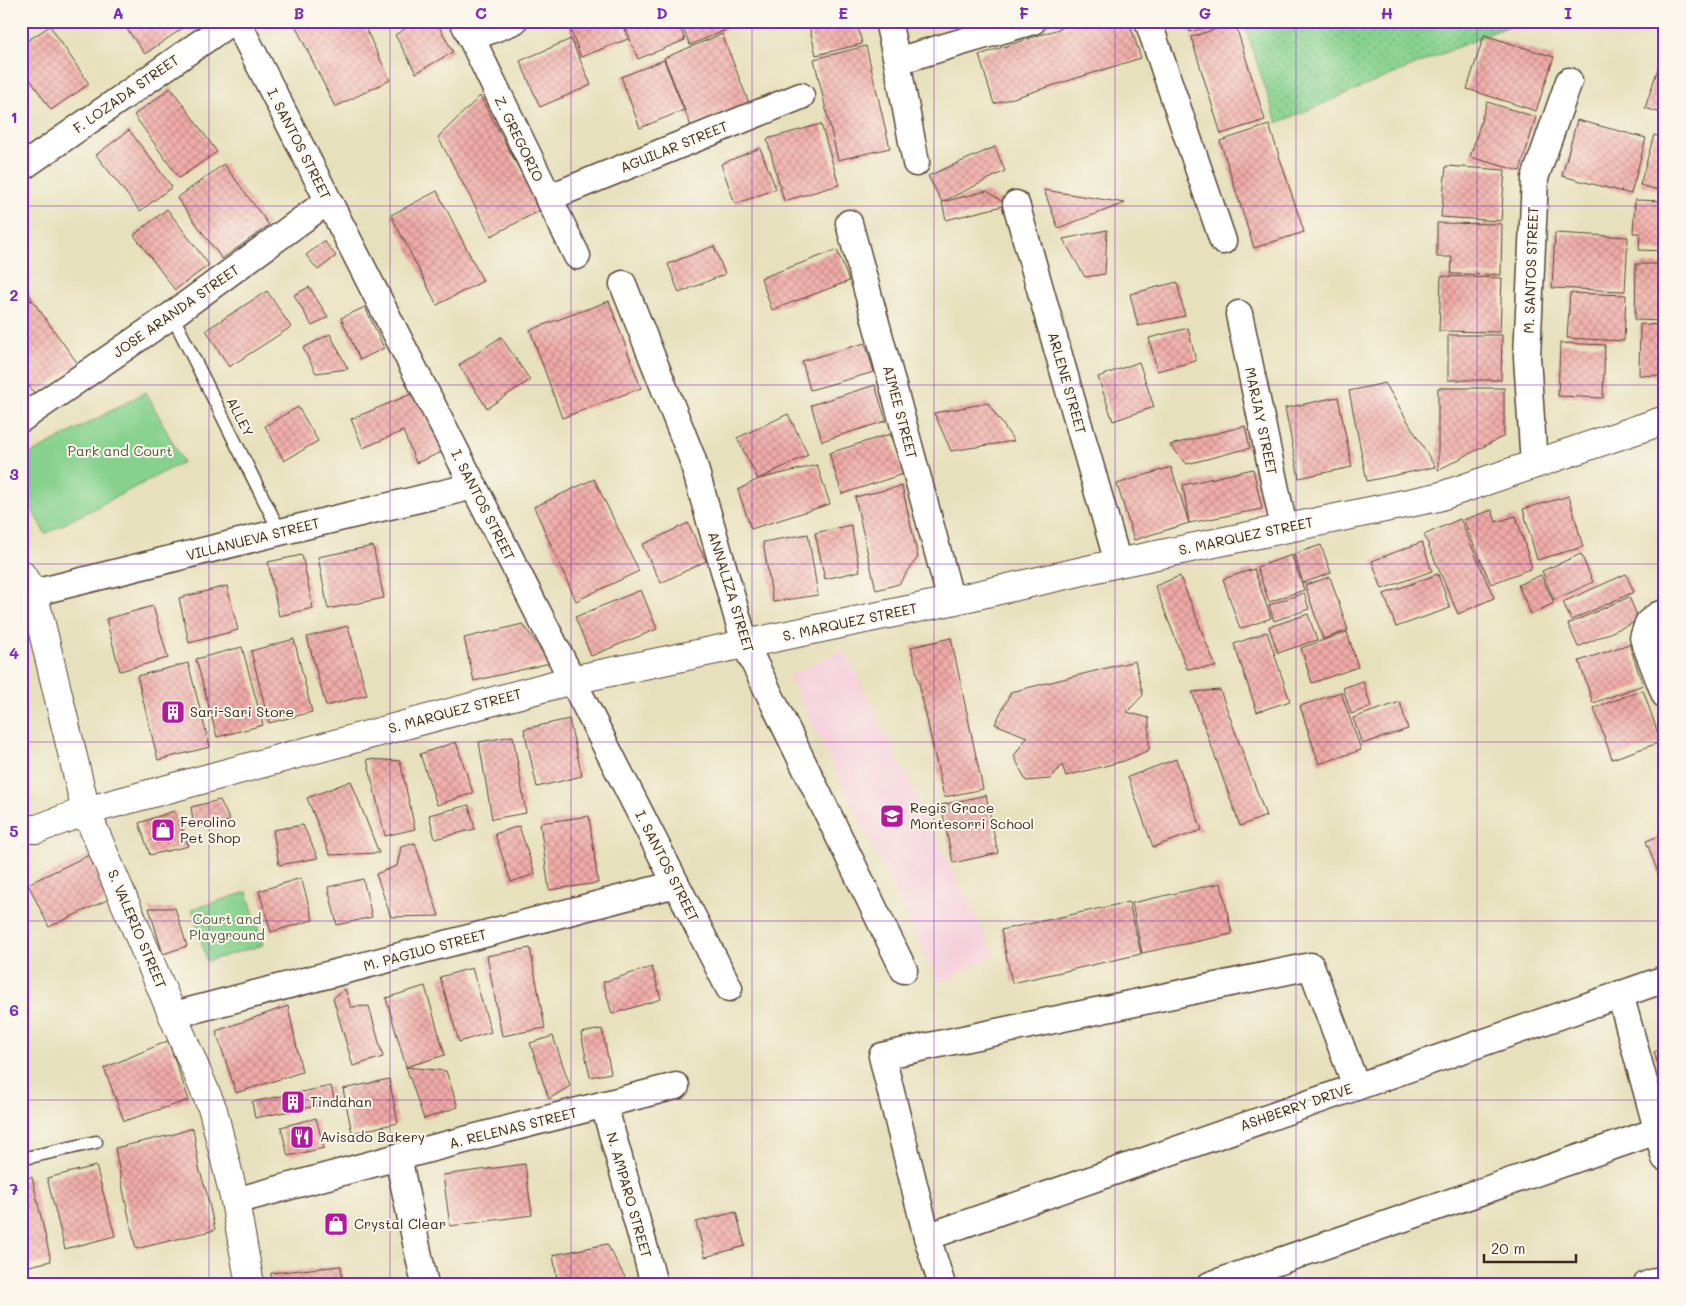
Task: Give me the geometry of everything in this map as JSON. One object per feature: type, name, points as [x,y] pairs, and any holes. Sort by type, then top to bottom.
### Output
[{"type":"street","name":"F. LOZADA STREET","points":[[21,168],[232,21]]},
{"type":"street","name":"I. SANTOS STREET","points":[[237,21],[730,988]]},
{"type":"street","points":[[467,30],[514,21]]},
{"type":"street","points":[[888,21],[916,163]]},
{"type":"street","points":[[897,61],[1033,21]]},
{"type":"street","points":[[1148,21],[1223,241]]},
{"type":"street","name":"Z. GREGORIO","points":[[467,30],[577,256]]},
{"type":"street","name":"M. SANTOS STREET","points":[[1534,465],[1528,358],[1535,178],[1569,81]]},
{"type":"street","name":"AGUILAR STREET","points":[[548,198],[801,96]]},
{"type":"street","name":"JOSE ARANDA STREET","points":[[21,419],[172,315],[328,201]]},
{"type":"street","name":"ARLENE STREET","points":[[1016,204],[1118,563]]},
{"type":"street","name":"AIMEE STREET","points":[[849,222],[951,601]]},
{"type":"street","name":"ANNALIZA STREET","points":[[623,284],[692,458],[745,644],[904,970]]},
{"type":"street","name":"MARJAY STREET","points":[[1238,314],[1284,528]]},
{"type":"street","name":"S. MARQUEZ STREET","points":[[26,834],[86,811],[572,680],[951,601],[1118,563],[1438,497],[1665,420]]},
{"type":"street","name":"VILLANUEVA STREET","points":[[27,584],[280,532],[474,486]]},
{"type":"street","name":"S. VALERIO STREET","points":[[27,584],[42,628],[86,811],[213,1110],[235,1201],[250,1285]]},
{"type":"street","points":[[1665,613],[1648,623],[1644,638],[1665,695]]},
{"type":"street","name":"M. PAGIUO STREET","points":[[174,1015],[676,884]]},
{"type":"street","points":[[942,1285],[927,1237],[882,1056],[1311,966],[1356,1086]]},
{"type":"street","name":"ASHBERRY DRIVE","points":[[927,1237],[1665,979]]},
{"type":"street","points":[[1620,994],[1665,1158]]},
{"type":"street","name":"A. RELENAS STREET","points":[[235,1201],[676,1086]]},
{"type":"street","name":"N. AMPARO STREET","points":[[604,1105],[654,1285]]},
{"type":"street","points":[[1210,1285],[1658,1131]]},
{"type":"street","points":[[398,1157],[425,1285]]},
{"type":"street","points":[[1646,1285],[1665,1278]]},
{"type":"lane","name":"ALLEY","points":[[172,315],[280,532]]},
{"type":"lane","points":[[21,1159],[96,1142]]},
{"type":"shaded area","name":"Regis Grace Montesorri School","points":[[844,649],[995,955],[940,983],[789,676]]},
{"type":"green space","points":[[1243,21],[1520,21],[1277,123]]},
{"type":"green space","name":"Park and Court","points":[[146,392],[183,462],[45,534],[21,489],[21,459]]},
{"type":"green space","name":"Court and Playground","points":[[247,892],[263,945],[207,961],[192,909]]},
{"type":"building","points":[[121,21],[193,21],[145,54]]},
{"type":"building","points":[[302,21],[362,21],[390,80],[335,107],[295,25]]},
{"type":"building","points":[[418,21],[436,21],[453,52],[416,73],[395,35]]},
{"type":"building","points":[[567,21],[621,21],[628,39],[581,57]]},
{"type":"building","points":[[623,21],[678,21],[685,40],[638,59]]},
{"type":"building","points":[[680,21],[739,21],[740,24],[690,45]]},
{"type":"building","points":[[808,21],[857,21],[862,44],[816,55]]},
{"type":"building","points":[[1083,21],[1129,21],[1141,58],[994,104],[979,55]]},
{"type":"building","points":[[1186,21],[1224,21],[1224,22],[1190,32]]},
{"type":"building","points":[[1235,23],[1265,120],[1221,134],[1191,37]]},
{"type":"building","points":[[50,26],[89,84],[51,110],[21,66],[21,45]]},
{"type":"building","points":[[722,34],[749,103],[691,126],[664,58]]},
{"type":"building","points":[[1484,35],[1554,57],[1536,111],[1467,89]]},
{"type":"building","points":[[571,39],[591,85],[540,107],[520,61]]},
{"type":"building","points":[[866,46],[890,148],[838,160],[814,59]]},
{"type":"building","points":[[1661,59],[1665,61],[1665,114],[1645,108]]},
{"type":"building","points":[[664,60],[684,110],[640,128],[621,77]]},
{"type":"building","points":[[171,88],[217,152],[179,178],[134,115]]},
{"type":"building","points":[[480,96],[541,210],[491,236],[438,137]]},
{"type":"building","points":[[1487,102],[1536,117],[1520,171],[1470,157]]},
{"type":"building","points":[[1577,120],[1646,138],[1631,194],[1562,176]]},
{"type":"building","points":[[821,124],[839,185],[784,201],[767,139]]},
{"type":"building","points":[[1269,125],[1304,232],[1254,248],[1220,141]]},
{"type":"building","points":[[129,130],[172,187],[140,211],[96,155]]},
{"type":"building","points":[[1654,135],[1665,138],[1665,192],[1640,185]]},
{"type":"building","points":[[995,147],[1005,171],[942,202],[928,176]]},
{"type":"building","points":[[760,148],[776,189],[735,204],[721,164]]},
{"type":"building","points":[[224,164],[269,225],[222,259],[177,198]]},
{"type":"building","points":[[1446,166],[1505,170],[1501,221],[1441,217]]},
{"type":"building","points":[[1044,190],[1125,203],[1058,228]]},
{"type":"building","points":[[437,191],[483,281],[437,305],[391,215]]},
{"type":"building","points":[[987,191],[1007,205],[946,220],[942,202]]},
{"type":"building","points":[[1635,200],[1665,201],[1665,251],[1639,250],[1640,233],[1633,233]]},
{"type":"building","points":[[167,209],[209,265],[175,290],[134,235]]},
{"type":"building","points":[[1437,223],[1502,224],[1501,275],[1451,274],[1452,257],[1437,257]]},
{"type":"building","points":[[1107,230],[1105,274],[1085,277],[1063,239]]},
{"type":"building","points":[[1555,233],[1628,237],[1625,291],[1552,288]]},
{"type":"building","points":[[324,241],[336,256],[318,270],[306,255]]},
{"type":"building","points":[[714,246],[725,274],[679,293],[668,264]]},
{"type":"building","points":[[837,250],[849,281],[772,310],[761,278]]},
{"type":"building","points":[[1636,264],[1665,264],[1665,321],[1635,320]]},
{"type":"building","points":[[1441,276],[1502,278],[1500,332],[1439,331]]},
{"type":"building","points":[[21,277],[32,300],[21,305]]},
{"type":"building","points":[[1177,282],[1185,316],[1138,326],[1130,294]]},
{"type":"building","points":[[309,287],[328,317],[312,326],[294,295]]},
{"type":"building","points":[[267,291],[291,327],[229,367],[206,330]]},
{"type":"building","points":[[1570,293],[1626,295],[1624,341],[1567,338]]},
{"type":"building","points":[[32,300],[78,364],[35,394],[21,375],[21,308]]},
{"type":"building","points":[[609,301],[641,388],[562,418],[530,330]]},
{"type":"building","points":[[365,307],[384,348],[360,360],[341,318]]},
{"type":"building","points":[[1640,324],[1665,325],[1665,376],[1639,375]]},
{"type":"building","points":[[1188,328],[1196,361],[1157,371],[1149,338]]},
{"type":"building","points":[[330,334],[348,369],[316,373],[303,348]]},
{"type":"building","points":[[1448,335],[1502,335],[1501,380],[1448,380]]},
{"type":"building","points":[[501,337],[530,380],[487,408],[459,365]]},
{"type":"building","points":[[865,343],[874,372],[810,390],[802,361]]},
{"type":"building","points":[[1560,343],[1605,345],[1603,398],[1558,396]]},
{"type":"building","points":[[1139,362],[1154,407],[1113,421],[1098,377]]},
{"type":"building","points":[[1385,383],[1435,467],[1367,481],[1349,391]]},
{"type":"building","points":[[875,385],[886,421],[822,441],[811,405]]},
{"type":"building","points":[[1438,388],[1504,388],[1504,436],[1438,470]]},
{"type":"building","points":[[416,392],[442,452],[416,463],[403,431],[363,448],[351,419]]},
{"type":"building","points":[[1338,397],[1352,467],[1299,478],[1285,408]]},
{"type":"building","points":[[988,403],[1014,441],[951,451],[934,413]]},
{"type":"building","points":[[298,407],[318,441],[284,461],[265,426]]},
{"type":"building","points":[[788,414],[808,455],[758,479],[737,438]]},
{"type":"building","points":[[1245,426],[1250,448],[1187,464],[1170,445]]},
{"type":"building","points":[[890,434],[903,474],[842,494],[829,453]]},
{"type":"building","points":[[817,465],[830,504],[751,529],[738,490],[758,479]]},
{"type":"building","points":[[1171,467],[1189,523],[1134,540],[1117,484]]},
{"type":"building","points":[[1253,469],[1262,509],[1189,523],[1183,485]]},
{"type":"building","points":[[594,479],[639,571],[576,601],[534,507]]},
{"type":"building","points":[[902,486],[918,557],[899,584],[876,590],[855,497]]},
{"type":"building","points":[[1569,496],[1583,547],[1537,560],[1523,509]]},
{"type":"building","points":[[1492,510],[1496,522],[1516,516],[1532,568],[1491,584],[1463,520]]},
{"type":"building","points":[[1460,519],[1494,598],[1458,614],[1424,535]]},
{"type":"building","points":[[688,523],[706,561],[661,583],[642,545]]},
{"type":"building","points":[[851,525],[860,571],[825,579],[815,533]]},
{"type":"building","points":[[808,534],[818,595],[773,602],[763,542]]},
{"type":"building","points":[[1422,542],[1432,571],[1382,589],[1372,561]]},
{"type":"building","points":[[1321,545],[1331,573],[1303,583],[1294,554]]},
{"type":"building","points":[[373,546],[384,598],[328,609],[318,557]]},
{"type":"building","points":[[1581,554],[1593,582],[1554,600],[1542,571]]},
{"type":"building","points":[[302,555],[313,608],[279,616],[268,562]]},
{"type":"building","points":[[1292,555],[1304,590],[1269,602],[1257,567]]},
{"type":"building","points":[[1254,569],[1271,618],[1240,629],[1223,579]]},
{"type":"building","points":[[1438,574],[1450,608],[1396,627],[1384,594]]},
{"type":"building","points":[[1626,574],[1634,592],[1571,620],[1563,602]]},
{"type":"building","points":[[1541,575],[1554,603],[1531,614],[1518,585]]},
{"type":"building","points":[[1180,576],[1216,667],[1187,669],[1155,586]]},
{"type":"building","points":[[1330,577],[1348,630],[1323,639],[1305,585]]},
{"type":"building","points":[[227,586],[238,630],[189,643],[179,598]]},
{"type":"building","points":[[641,590],[657,629],[591,656],[575,617]]},
{"type":"building","points":[[1304,593],[1309,609],[1274,621],[1269,605]]},
{"type":"building","points":[[1629,597],[1639,620],[1578,647],[1568,624]]},
{"type":"building","points":[[153,606],[168,658],[120,671],[106,619]]},
{"type":"building","points":[[1308,614],[1317,640],[1278,653],[1269,627]]},
{"type":"building","points":[[523,624],[550,663],[474,681],[464,638]]},
{"type":"building","points":[[348,626],[367,695],[326,706],[307,637]]},
{"type":"building","points":[[1267,632],[1290,701],[1257,712],[1234,644]]},
{"type":"building","points":[[1347,632],[1358,667],[1312,683],[1301,648]]},
{"type":"building","points":[[951,638],[983,789],[944,797],[911,647]]},
{"type":"building","points":[[294,639],[312,712],[269,723],[251,651]]},
{"type":"building","points":[[1629,644],[1643,685],[1593,703],[1579,661]]},
{"type":"building","points":[[242,647],[263,725],[217,737],[196,659]]},
{"type":"building","points":[[1135,661],[1143,695],[1127,712],[1149,718],[1149,750],[1124,761],[1066,776],[1062,765],[1050,779],[1026,781],[1014,756],[1027,737],[995,724],[1011,692]]},
{"type":"building","name":"Sari-Sari Store","points":[[188,663],[210,747],[158,760],[137,676]]},
{"type":"building","points":[[1363,681],[1371,707],[1351,714],[1343,688]]},
{"type":"building","points":[[1220,690],[1266,816],[1240,826],[1192,692]]},
{"type":"building","points":[[1643,690],[1661,742],[1612,759],[1594,708]]},
{"type":"building","points":[[1341,692],[1361,750],[1319,764],[1300,706]]},
{"type":"building","points":[[1400,702],[1408,729],[1362,744],[1353,718]]},
{"type":"building","points":[[569,719],[582,776],[537,787],[524,729]]},
{"type":"building","points":[[513,736],[526,813],[492,819],[479,742]]},
{"type":"building","points":[[456,742],[473,793],[437,805],[420,754]]},
{"type":"building","points":[[367,759],[400,761],[415,829],[385,836]]},
{"type":"building","points":[[1176,759],[1202,830],[1153,847],[1128,777]]},
{"type":"building","points":[[351,781],[379,853],[330,855],[307,798]]},
{"type":"building","points":[[986,795],[998,853],[953,863],[941,805]]},
{"type":"building","points":[[220,800],[230,821],[194,827],[191,807]]},
{"type":"building","points":[[469,805],[475,829],[435,839],[429,815]]},
{"type":"building","name":"Ferolino Pet Shop","points":[[174,811],[189,846],[150,855],[139,823]]},
{"type":"building","points":[[589,816],[598,883],[549,890],[540,823]]},
{"type":"building","points":[[303,825],[318,858],[279,865],[273,830]]},
{"type":"building","points":[[519,826],[535,874],[511,882],[495,834]]},
{"type":"building","points":[[1665,834],[1665,891],[1646,841]]},
{"type":"building","points":[[415,843],[439,916],[391,917],[376,874],[397,866],[401,847]]},
{"type":"building","points":[[89,855],[109,899],[49,927],[28,884]]},
{"type":"building","points":[[301,878],[313,920],[271,932],[259,891]]},
{"type":"building","points":[[363,879],[372,917],[337,925],[328,887]]},
{"type":"building","points":[[1221,883],[1232,934],[1142,953],[1132,903]]},
{"type":"building","points":[[1129,902],[1141,954],[1012,983],[1001,930]]},
{"type":"building","points":[[149,908],[175,908],[187,946],[163,954]]},
{"type":"building","points":[[530,948],[545,1028],[502,1036],[487,956]]},
{"type":"building","points":[[652,967],[661,999],[612,1014],[603,982]]},
{"type":"building","points":[[472,968],[491,1032],[459,1042],[440,977]]},
{"type":"building","points":[[425,986],[445,1055],[406,1067],[386,998]]},
{"type":"building","points":[[345,989],[351,1007],[369,1006],[383,1057],[353,1066],[333,998]]},
{"type":"building","points":[[288,1006],[302,1072],[236,1093],[216,1031]]},
{"type":"building","points":[[602,1029],[611,1073],[590,1077],[581,1033]]},
{"type":"building","points":[[553,1036],[570,1086],[549,1099],[530,1043]]},
{"type":"building","points":[[168,1041],[189,1100],[124,1121],[104,1068]]},
{"type":"building","points":[[1665,1048],[1665,1082],[1664,1082],[1654,1052]]},
{"type":"building","points":[[406,1067],[446,1071],[458,1107],[424,1119]]},
{"type":"building","points":[[389,1079],[398,1123],[352,1133],[343,1089]]},
{"type":"building","name":"Tindahan","points":[[331,1086],[335,1102],[255,1118],[252,1102]]},
{"type":"building","name":"Avisado Bakery","points":[[316,1118],[324,1148],[288,1156],[281,1127]]},
{"type":"building","points":[[193,1128],[199,1168],[215,1230],[136,1249],[115,1148]]},
{"type":"building","points":[[525,1164],[532,1215],[450,1226],[443,1175]]},
{"type":"building","points":[[96,1166],[115,1236],[65,1249],[47,1178]]},
{"type":"building","points":[[32,1177],[51,1261],[21,1268],[21,1180]]},
{"type":"building","points":[[736,1212],[745,1246],[705,1257],[696,1222]]},
{"type":"building","points":[[607,1244],[627,1281],[605,1285],[558,1285],[553,1255]]},
{"type":"building","points":[[341,1266],[343,1285],[272,1285],[271,1273]]},
{"type":"place","name":"Sari-Sari Store","points":[[173,712]]},
{"type":"place","name":"Regis Grace Montesorri School","points":[[892,816]]},
{"type":"place","name":"Ferolino Pet Shop","points":[[163,830]]},
{"type":"place","name":"Tindahan","points":[[293,1102]]},
{"type":"place","name":"Avisado Bakery","points":[[302,1137]]},
{"type":"place","name":"Crystal Clear","points":[[336,1224]]}]
